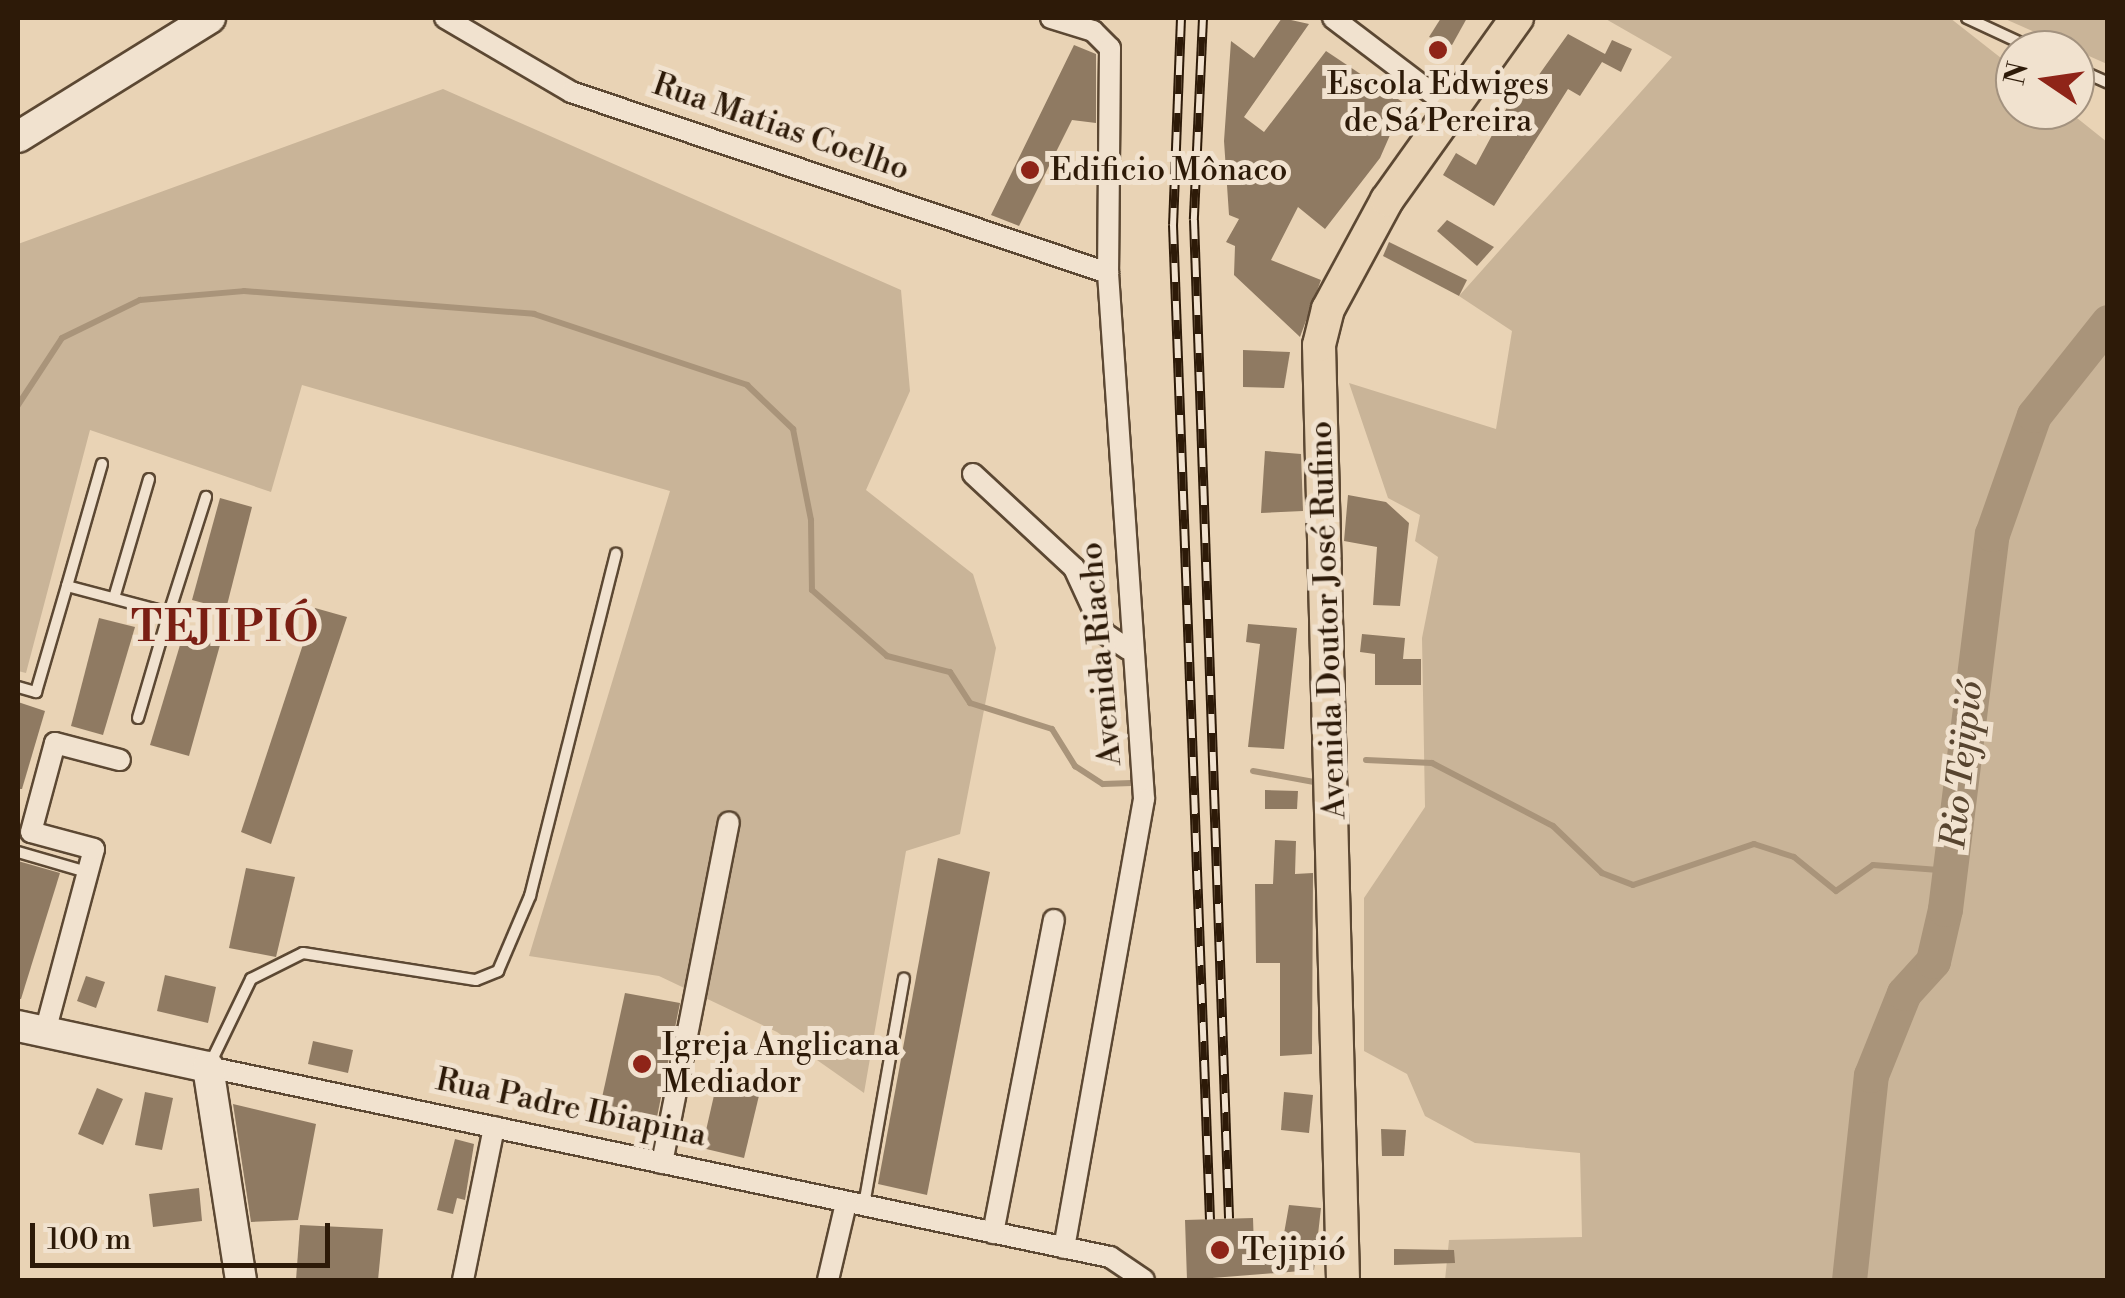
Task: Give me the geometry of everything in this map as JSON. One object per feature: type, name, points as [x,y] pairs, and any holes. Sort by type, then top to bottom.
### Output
[{"type":"main road","name":"Avenida Doutor José Rufino","points":[[1342,1279],[1319,345],[1353,256],[1517,18]]},
{"type":"street","points":[[18,137],[156,32],[210,18]]},
{"type":"street","name":"Rua Matias Coelho","points":[[445,18],[572,92],[1108,273]]},
{"type":"street","name":"Avenida Riacho","points":[[1051,18],[1093,31],[1110,48],[1108,273],[1142,848],[1064,1248]]},
{"type":"street","points":[[1332,18],[1454,109]]},
{"type":"street","points":[[973,474],[1074,568],[1104,633],[1128,649]]},
{"type":"street","points":[[32,1029],[94,848],[31,832],[55,743],[120,760]]},
{"type":"street","points":[[662,1163],[729,822]]},
{"type":"street","points":[[993,1233],[1054,920]]},
{"type":"street","name":"Rua Padre Ibiapina","points":[[32,1029],[1110,1258]]},
{"type":"street","points":[[208,1067],[241,1280]]},
{"type":"street","points":[[463,1280],[494,1127]]},
{"type":"street","points":[[828,1280],[855,1204]]},
{"type":"street","points":[[1110,1258],[1116,1280]]},
{"type":"street","points":[[1110,1258],[1144,1280]]},
{"type":"lane","points":[[1967,18],[1995,31]]},
{"type":"lane","points":[[18,687],[36,692],[102,464]]},
{"type":"lane","points":[[114,598],[149,479]]},
{"type":"lane","points":[[138,718],[206,496]]},
{"type":"lane","points":[[208,1067],[250,979],[303,952],[476,980],[498,971],[530,896],[616,554]]},
{"type":"lane","points":[[67,586],[169,612]]},
{"type":"lane","points":[[18,852],[87,872]]},
{"type":"lane","points":[[855,1204],[904,979]]},
{"type":"shaded area","points":[[1604,18],[1950,18],[1995,53],[1995,130],[2092,130],[2107,142],[2107,1280],[1445,1280],[1449,1240],[1582,1237],[1580,1153],[1475,1143],[1425,1116],[1407,1074],[1364,1051],[1364,898],[1425,807],[1422,638],[1438,557],[1415,541],[1420,515],[1388,498],[1349,383],[1496,429],[1512,331],[1459,296],[1672,57]]},
{"type":"shaded area","points":[[2003,18],[2107,18],[2107,64],[2095,59],[2095,30],[2030,30]]},
{"type":"shaded area","points":[[443,89],[901,290],[910,391],[866,490],[973,574],[996,648],[960,834],[906,851],[864,1093],[777,1032],[659,976],[529,956],[670,491],[302,385],[271,492],[90,430],[26,673],[18,671],[18,244]]},
{"type":"building","points":[[1282,18],[1309,24],[1244,117],[1264,132],[1326,51],[1404,103],[1380,158],[1325,229],[1298,207],[1271,260],[1321,280],[1300,337],[1234,275],[1235,246],[1226,242],[1239,219],[1229,215],[1224,141],[1231,41],[1254,58]]},
{"type":"building","points":[[1441,18],[1467,18],[1452,45],[1429,37]]},
{"type":"building","points":[[1568,34],[1605,54],[1612,40],[1632,49],[1621,72],[1602,62],[1580,96],[1568,89],[1494,206],[1443,175],[1456,153],[1476,165],[1513,96],[1521,100]]},
{"type":"building","name":"Edificio Mônaco","points":[[1074,45],[1096,54],[1096,123],[1072,120],[1019,226],[991,215]]},
{"type":"building","points":[[1447,220],[1494,247],[1477,266],[1437,231]]},
{"type":"building","points":[[1389,242],[1467,280],[1459,296],[1383,256]]},
{"type":"building","points":[[1243,350],[1290,352],[1284,388],[1243,387]]},
{"type":"building","points":[[1265,451],[1301,454],[1303,511],[1261,513]]},
{"type":"building","points":[[1348,495],[1386,502],[1409,523],[1400,606],[1373,605],[1377,547],[1344,541]]},
{"type":"building","points":[[220,498],[252,507],[226,609],[192,600]]},
{"type":"building","points":[[315,608],[347,617],[271,844],[241,832]]},
{"type":"building","points":[[99,618],[135,627],[103,735],[71,726]]},
{"type":"building","points":[[1248,624],[1297,628],[1284,749],[1248,747],[1260,644],[1246,642]]},
{"type":"building","points":[[1362,634],[1405,638],[1403,659],[1421,659],[1421,685],[1375,685],[1375,654],[1360,652]]},
{"type":"building","points":[[183,635],[220,645],[189,756],[150,745]]},
{"type":"building","points":[[18,702],[45,711],[22,789],[18,789]]},
{"type":"building","points":[[1265,790],[1298,791],[1297,809],[1265,809]]},
{"type":"building","points":[[1275,840],[1296,841],[1295,874],[1313,873],[1312,1054],[1280,1056],[1280,963],[1256,963],[1255,884],[1273,884]]},
{"type":"building","points":[[938,858],[990,872],[927,1195],[878,1184]]},
{"type":"building","points":[[18,861],[60,873],[21,999],[18,999]]},
{"type":"building","points":[[246,868],[295,877],[276,957],[229,948]]},
{"type":"building","points":[[165,975],[216,987],[208,1023],[157,1011]]},
{"type":"building","points":[[86,976],[105,982],[96,1008],[77,1001]]},
{"type":"building","name":"Igreja Anglicana Mediador","points":[[625,993],[680,1003],[653,1137],[596,1125]]},
{"type":"building","points":[[313,1041],[353,1050],[348,1073],[308,1064]]},
{"type":"building","points":[[720,1069],[763,1079],[744,1158],[702,1148]]},
{"type":"building","points":[[97,1088],[123,1099],[103,1145],[78,1134]]},
{"type":"building","points":[[145,1092],[173,1098],[162,1150],[135,1145]]},
{"type":"building","points":[[1284,1092],[1313,1095],[1309,1133],[1281,1130]]},
{"type":"building","points":[[233,1104],[316,1124],[298,1220],[251,1222]]},
{"type":"building","points":[[1381,1129],[1406,1130],[1404,1156],[1382,1156]]},
{"type":"building","points":[[455,1139],[474,1144],[465,1200],[457,1198],[453,1214],[437,1210]]},
{"type":"building","points":[[199,1188],[202,1221],[153,1227],[149,1194]]},
{"type":"building","points":[[1289,1205],[1321,1208],[1314,1270],[1187,1280],[1185,1220],[1253,1218],[1254,1248],[1282,1245]]},
{"type":"building","points":[[300,1225],[383,1229],[378,1280],[296,1280]]},
{"type":"building","points":[[1394,1249],[1454,1250],[1455,1263],[1394,1265]]},
{"type":"waterway","points":[[18,405],[62,338],[140,300],[244,291],[534,314],[747,385],[793,429],[811,520],[812,590],[887,656],[950,672],[970,703],[1052,729],[1075,766],[1103,784],[1132,783]]},
{"type":"waterway","name":"Rio Tejipió","points":[[1849,1280],[1871,1075],[1904,993],[1933,961],[1945,909],[1992,534],[2034,415],[2108,322]]},
{"type":"waterway","points":[[1366,760],[1432,763],[1553,826],[1602,873],[1633,885],[1754,844],[1794,857],[1836,891],[1873,865],[1952,871]]},
{"type":"waterway","points":[[1253,771],[1314,782]]},
{"type":"railway","points":[[1181,18],[1173,225],[1210,1219]]},
{"type":"railway","points":[[1203,18],[1194,220],[1229,1218]]},
{"type":"place","name":"Escola Edwiges de Sá Pereira","points":[[1438,50]]},
{"type":"place","name":"Edificio Mônaco","points":[[1030,170]]},
{"type":"place","name":"Igreja Anglicana Mediador","points":[[642,1064]]},
{"type":"place","name":"Tejipió","points":[[1220,1250]]},
{"type":"district","name":"TEJIPIÓ","points":[[226,629]]}]
